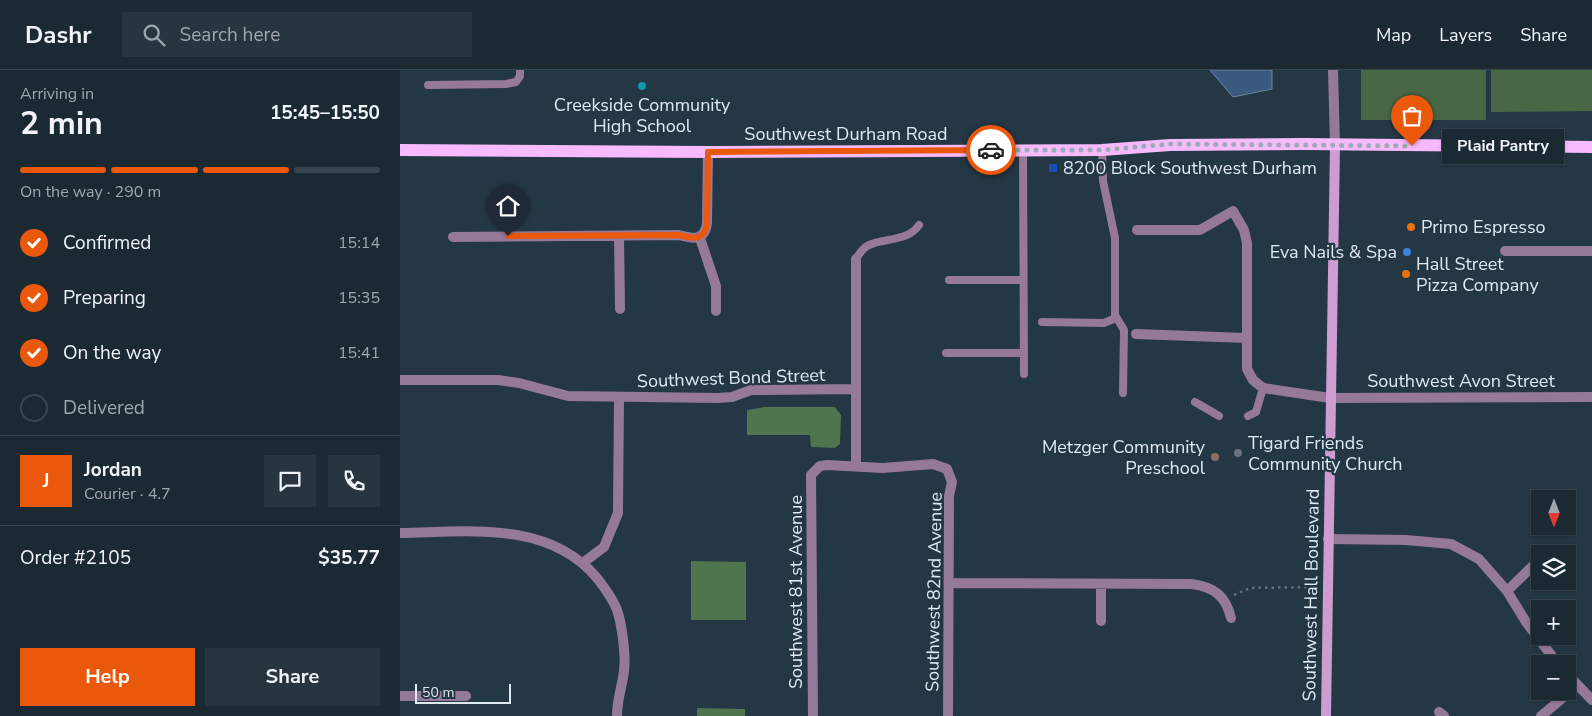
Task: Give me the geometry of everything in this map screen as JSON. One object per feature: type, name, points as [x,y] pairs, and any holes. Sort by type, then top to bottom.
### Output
[{"type":"main road","name":"Southwest Durham Road","points":[[400,150],[708,152],[1102,150],[1170,144],[1592,147]]},
{"type":"main road","name":"Southwest Hall Boulevard","points":[[1326,716],[1335,145]]},
{"type":"street","points":[[1333,70],[1335,145]]},
{"type":"street","points":[[453,237],[679,235],[693,239],[700,238],[706,230],[707,223],[708,152]]},
{"type":"street","points":[[1137,230],[1200,230],[1234,211],[1244,230],[1247,243],[1247,369],[1253,380],[1262,388]]},
{"type":"street","points":[[619,236],[620,309]]},
{"type":"street","points":[[700,238],[716,286],[716,311]]},
{"type":"street","points":[[1505,251],[1592,251]]},
{"type":"street","points":[[856,259],[856,466]]},
{"type":"street","points":[[1136,334],[1246,338]]},
{"type":"street","name":"Southwest Bond Street","points":[[400,380],[498,380],[520,383],[568,396],[619,398],[718,398],[732,397],[751,390],[856,389]]},
{"type":"street","name":"Southwest Avon Street","points":[[1262,388],[1330,398],[1592,398]]},
{"type":"street","points":[[584,562],[604,547],[618,513],[619,398]]},
{"type":"street","name":"Southwest 82nd Avenue","points":[[856,466],[883,468],[933,464],[947,470],[952,482],[949,496],[948,716]]},
{"type":"street","name":"Southwest 81st Avenue","points":[[813,716],[813,492],[810,482],[811,475],[815,469],[827,465],[856,466]]},
{"type":"street","points":[[400,533],[500,532],[530,536],[584,562],[604,588],[617,610],[624,670],[617,697],[617,716]]},
{"type":"street","points":[[1328,539],[1406,540],[1451,544],[1479,559],[1507,590],[1526,622],[1551,655]]},
{"type":"street","points":[[1507,590],[1531,567]]},
{"type":"street","points":[[949,583],[1192,584],[1212,588],[1225,600],[1231,618]]},
{"type":"street","points":[[1101,584],[1101,621]]},
{"type":"street","points":[[1541,716],[1577,686],[1592,700]]},
{"type":"street","points":[[400,696],[466,696]]},
{"type":"lane","points":[[428,85],[506,84],[516,82],[520,76],[520,70]]},
{"type":"lane","points":[[1023,150],[1024,374]]},
{"type":"lane","points":[[1102,150],[1103,181],[1115,238],[1116,318],[1124,330],[1123,393]]},
{"type":"lane","points":[[856,259],[867,245],[908,235],[915,232],[919,225]]},
{"type":"lane","points":[[949,280],[1023,280]]},
{"type":"lane","points":[[1042,322],[1104,323],[1116,318]]},
{"type":"lane","points":[[946,353],[1024,353]]},
{"type":"lane","points":[[1248,416],[1256,412],[1262,388]]},
{"type":"lane","points":[[1195,402],[1219,416]]},
{"type":"path","points":[[1225,600],[1250,588],[1328,586]]},
{"type":"green space","points":[[1361,70],[1486,70],[1486,120],[1361,120]]},
{"type":"green space","points":[[1491,70],[1592,70],[1592,111],[1491,112]]},
{"type":"green space","points":[[765,407],[835,407],[841,415],[840,444],[835,448],[811,447],[810,435],[747,435],[747,410]]},
{"type":"green space","points":[[691,561],[746,562],[746,620],[691,620]]},
{"type":"green space","points":[[697,708],[745,709],[745,716],[697,716]]},
{"type":"water","points":[[1210,70],[1272,70],[1272,89],[1233,97]]},
{"type":"way so far","points":[[991,150],[1102,150],[1170,144],[1412,146]]},
{"type":"place","name":"Creekside Community High School","points":[[642,86]]},
{"type":"place","name":"Plaid Pantry","points":[[1412,146]]},
{"type":"place","name":"8200 Block Southwest Durham","points":[[1053,168]]},
{"type":"place","name":"Primo Espresso","points":[[1411,227]]},
{"type":"place","name":"Eva Nails & Spa","points":[[1407,252]]},
{"type":"place","name":"Hall Street Pizza Company","points":[[1406,274]]},
{"type":"place","name":"Tigard Friends Community Church","points":[[1238,453]]},
{"type":"place","name":"Metzger Community Preschool","points":[[1215,457]]},
{"type":"route","points":[[508,236],[679,235],[693,239],[700,238],[706,230],[707,223],[708,152],[991,150]]}]
